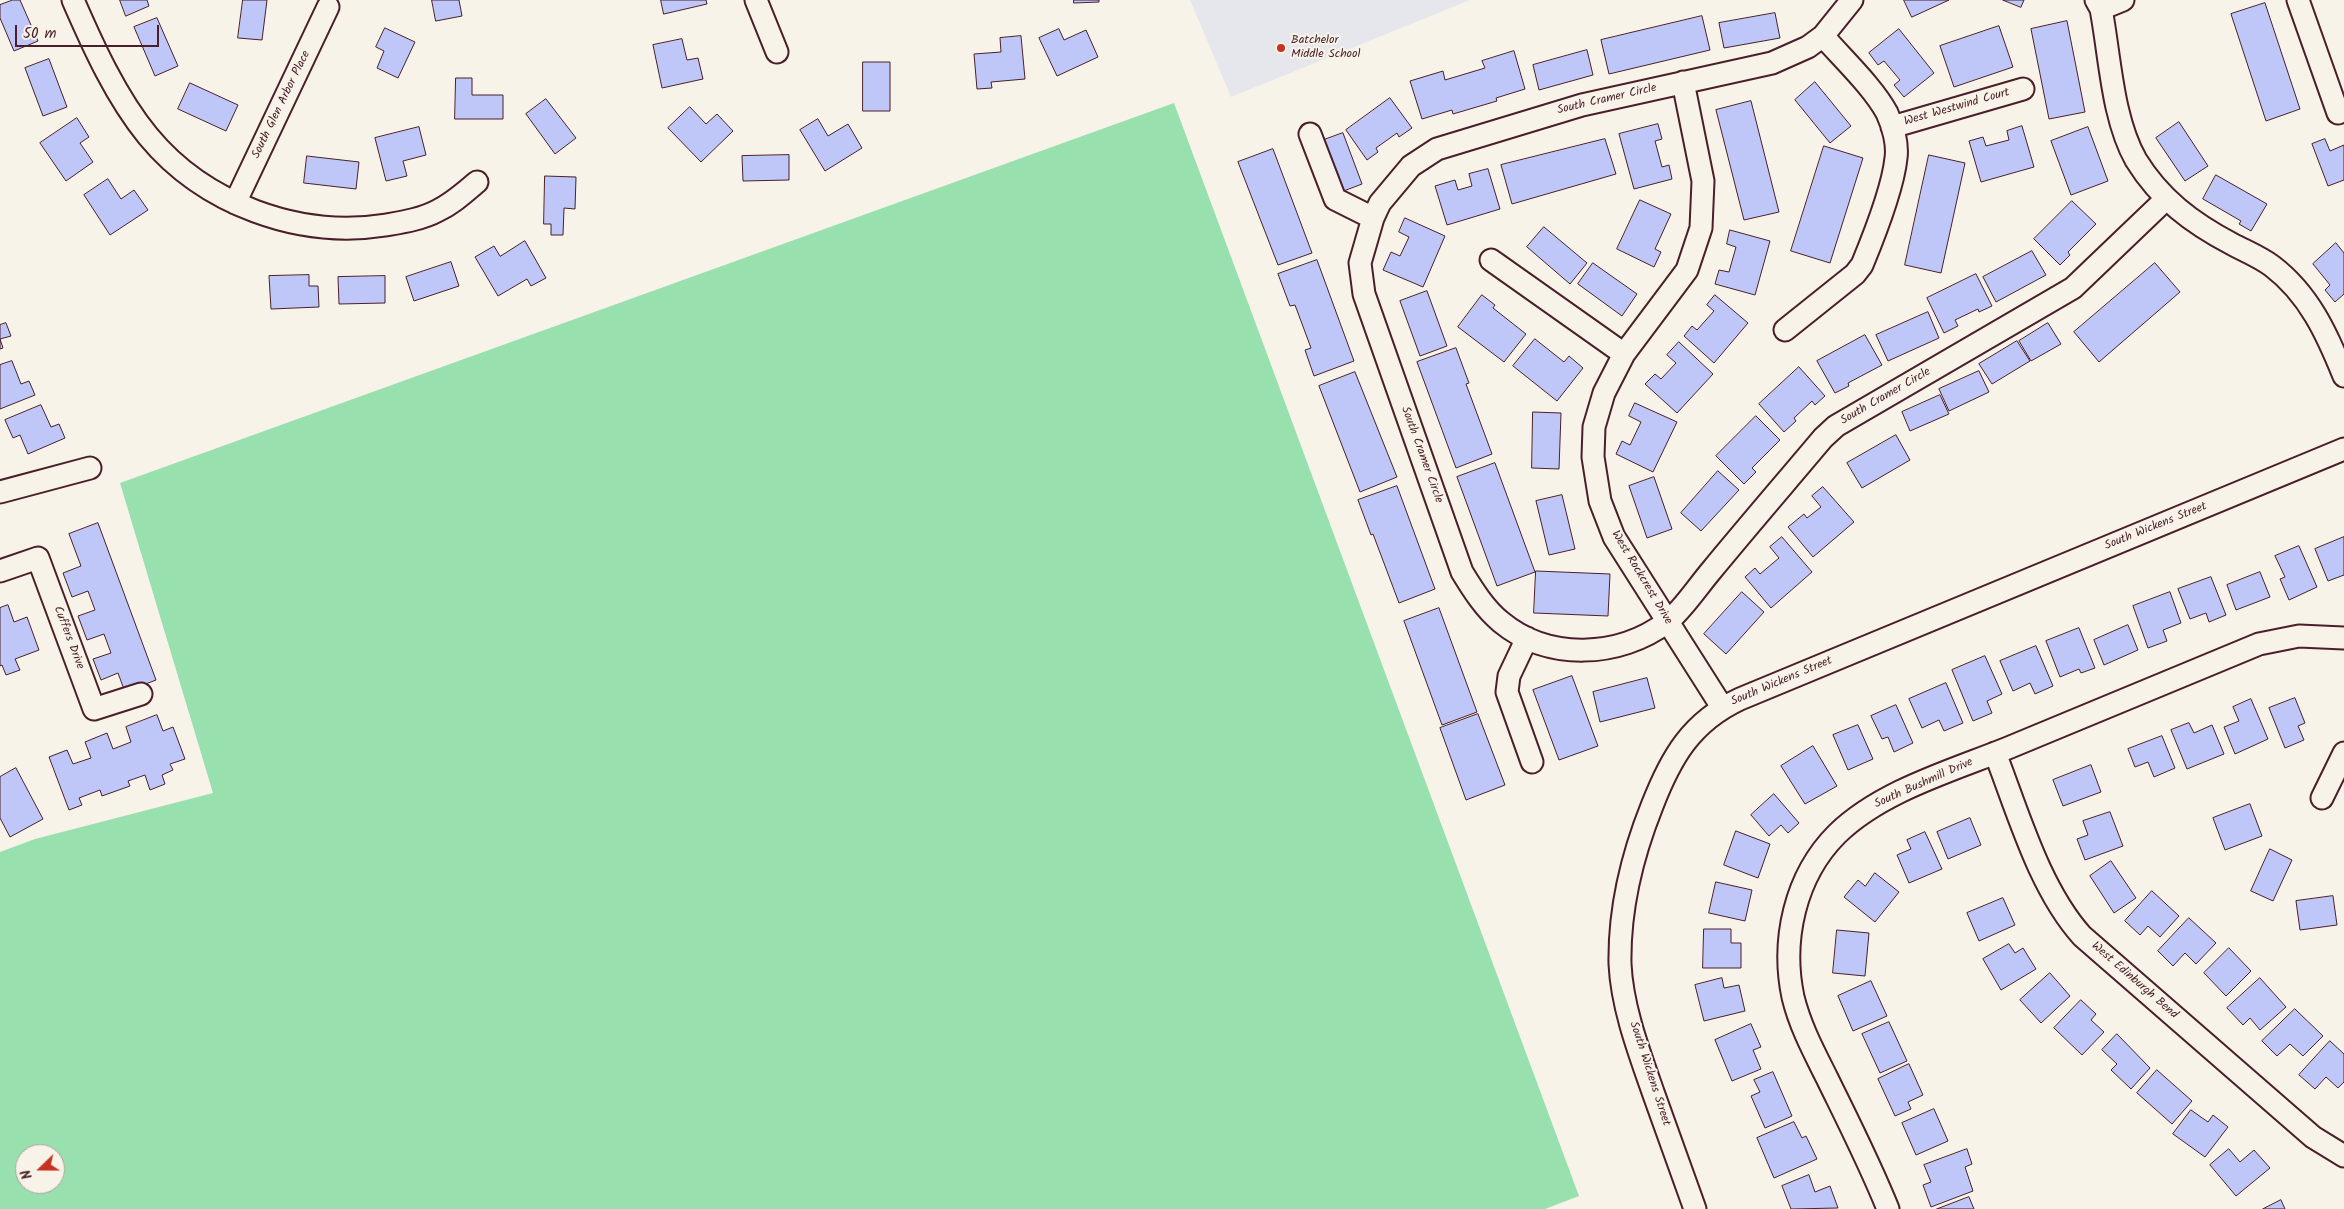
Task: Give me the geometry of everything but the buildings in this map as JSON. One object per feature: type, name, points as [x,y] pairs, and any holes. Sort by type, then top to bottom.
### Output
[{"type":"street","points":[[74,0],[117,90],[148,136],[191,176],[234,203],[255,212],[291,222],[336,228],[360,228],[398,223],[436,212],[453,202],[477,182]]},
{"type":"street","points":[[756,0],[777,52]]},
{"type":"street","name":"South Cramer Circle","points":[[1852,0],[1823,36],[1808,46],[1772,63],[1582,105],[1437,149],[1411,166],[1380,203],[1373,218],[1360,263],[1364,294],[1462,572],[1480,601],[1502,623],[1527,638],[1558,649],[1601,650],[1636,639],[1667,622],[1823,438],[1836,426],[2073,288],[2166,199]]},
{"type":"street","points":[[2122,0],[2098,4],[2127,140],[2145,174],[2166,199],[2201,228],[2271,265],[2288,280],[2301,294],[2321,323],[2344,376]]},
{"type":"street","points":[[2298,0],[2338,113]]},
{"type":"street","name":"South Glen Arbor Place","points":[[234,203],[328,7]]},
{"type":"street","name":"West Westwind Court","points":[[1785,330],[1855,274],[1862,265],[1896,157],[1892,127],[1878,100],[1823,36]]},
{"type":"street","name":"West Rockcrest Drive","points":[[1684,82],[1703,181],[1701,228],[1687,270],[1624,354],[1598,409],[1593,442],[1596,485],[1600,502],[1614,538],[1722,707]]},
{"type":"street","name":"West Westwind Court","points":[[1892,127],[2023,89]]},
{"type":"street","points":[[1310,134],[1335,199],[1373,218]]},
{"type":"street","points":[[1491,260],[1624,354]]},
{"type":"street","name":"South Wickens Street","points":[[1695,1209],[1638,1048],[1620,965],[1622,920],[1628,881],[1638,840],[1670,764],[1691,734],[1722,707],[2344,450]]},
{"type":"street","points":[[0,492],[90,468]]},
{"type":"street","name":"Cuffers Drive","points":[[0,571],[38,558],[94,709],[141,694]]},
{"type":"street","name":"South Bushmill Drive","points":[[1888,1209],[1876,1178],[1800,1018],[1793,997],[1788,953],[1790,929],[1801,889],[1820,854],[1836,835],[1854,819],[1896,793],[2259,644],[2299,636],[2344,638]]},
{"type":"street","points":[[1527,638],[1509,676],[1506,692],[1532,762]]},
{"type":"street","name":"West Edinburgh Bend","points":[[1995,753],[2049,888],[2070,922],[2082,936],[2313,1137],[2344,1156]]},
{"type":"street","points":[[2322,798],[2344,753]]},
{"type":"shaded area","name":"Batchelor Middle School","points":[[1190,0],[1470,0],[1231,97]]},
{"type":"green space","points":[[1174,103],[1579,1196],[1545,1209],[0,1209],[0,852],[35,839],[213,793],[120,483]]},
{"type":"place","name":"Batchelor Middle School","points":[[1281,48]]}]
